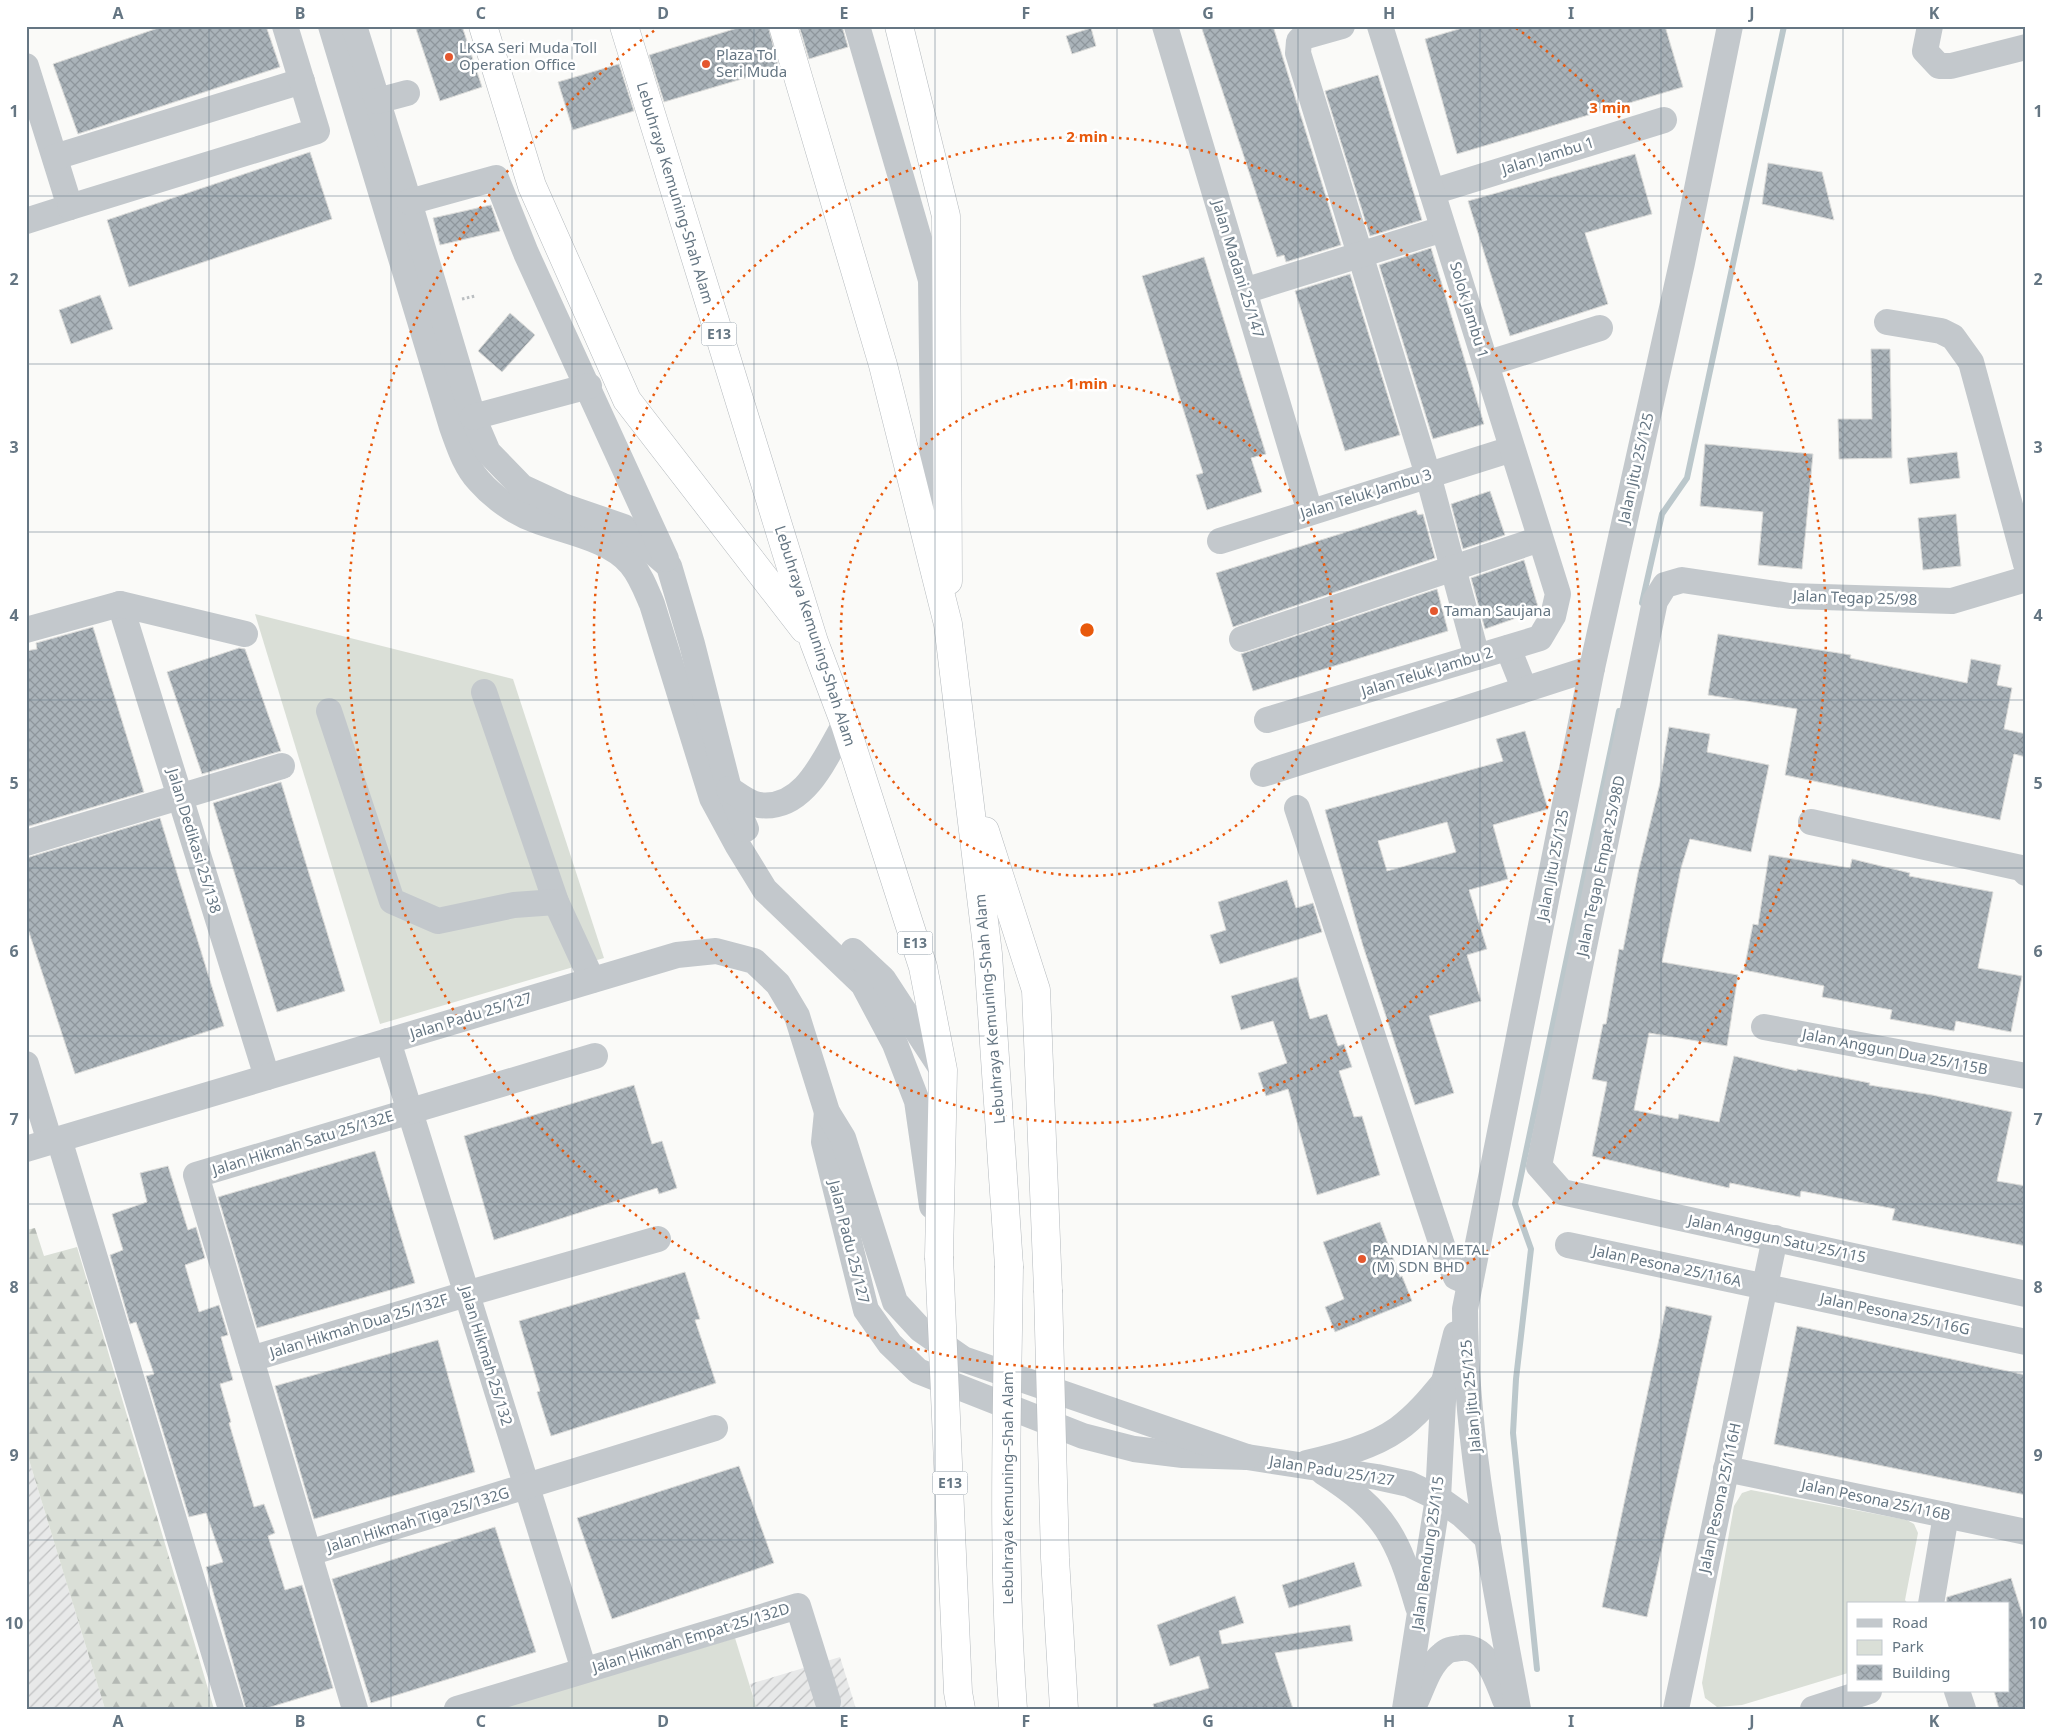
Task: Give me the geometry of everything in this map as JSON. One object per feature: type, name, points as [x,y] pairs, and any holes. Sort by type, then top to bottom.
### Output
[{"type":"highway","points":[[483,26],[532,186],[627,400],[814,642]]},
{"type":"highway","name":"Lebuhraya Kemuning-Shah Alam","points":[[624,26],[814,642],[845,724],[922,967],[943,1070],[939,1257]]},
{"type":"highway","name":"Lebuhraya Kemuning-Shah Alam","points":[[782,26],[883,365],[948,624],[988,954],[1010,1266]]},
{"type":"highway","points":[[899,26],[946,216],[948,624]]},
{"type":"highway","points":[[965,767],[1036,990],[1048,1290],[1055,1558],[1064,1709]]},
{"type":"highway","name":"E13","points":[[939,1257],[959,1703]]},
{"type":"highway","name":"Lebuhraya Kemuning–Shah Alam","points":[[1010,1266],[1005,1531],[1008,1650],[1013,1709]]},
{"type":"street","points":[[26,221],[317,131],[285,26]]},
{"type":"street","points":[[331,26],[432,320],[488,452],[522,487],[563,506],[624,527],[669,566]]},
{"type":"street","points":[[354,26],[409,202],[452,427],[464,458],[479,481],[513,510],[533,520],[600,543],[616,551],[630,563],[642,580],[652,604],[712,798],[738,846],[765,890],[863,984],[895,1044],[918,1101],[939,1257]]},
{"type":"street","points":[[857,26],[930,280],[933,429],[929,550]]},
{"type":"street","name":"Jalan Madani 25/147","points":[[1165,26],[1310,512]]},
{"type":"street","points":[[1342,26],[1303,37],[1299,42],[1298,53],[1428,475],[1477,657]]},
{"type":"street","name":"Solok Jambu 1","points":[[1380,26],[1558,594]]},
{"type":"street","name":"Jalan Jitu 25/125","points":[[1518,1709],[1488,1539],[1467,1386],[1465,1309],[1592,668],[1682,263],[1730,26]]},
{"type":"street","points":[[1930,26],[1925,51],[1938,66],[1952,66],[2026,47]]},
{"type":"street","points":[[26,66],[70,207]]},
{"type":"street","points":[[55,157],[302,81]]},
{"type":"street","points":[[377,101],[407,93]]},
{"type":"street","name":"Jalan Jambu 1","points":[[1432,192],[1664,120]]},
{"type":"street","points":[[409,202],[496,178],[526,253],[589,386],[669,566],[692,644],[729,789],[750,837],[784,886],[883,979],[943,1070]]},
{"type":"street","points":[[1244,291],[1443,230]]},
{"type":"street","points":[[1887,322],[1941,331],[1953,337],[1971,362],[2026,564]]},
{"type":"street","points":[[1486,364],[1600,328]]},
{"type":"street","points":[[473,417],[589,386]]},
{"type":"street","name":"Jalan Teluk Jambu 3","points":[[1220,541],[1512,449]]},
{"type":"street","points":[[1242,640],[1540,539]]},
{"type":"street","name":"Jalan Tegap 25/98","points":[[1682,580],[1790,596],[1952,601],[2026,579]]},
{"type":"street","name":"Jalan Tegap Empat 25/98D","points":[[1540,1166],[1655,601],[1665,585],[1682,580]]},
{"type":"street","name":"Jalan Teluk Jambu 2","points":[[1267,720],[1540,638],[1553,616],[1558,594]]},
{"type":"street","points":[[26,630],[120,604],[244,634]]},
{"type":"street","name":"Jalan Dedikasi 25/138","points":[[120,604],[267,1077]]},
{"type":"street","points":[[1508,648],[1524,688]]},
{"type":"street","points":[[1263,774],[1524,688],[1592,668]]},
{"type":"street","points":[[484,692],[556,902],[592,980]]},
{"type":"street","points":[[329,711],[392,900],[438,921],[514,905],[556,902]]},
{"type":"street","points":[[729,789],[757,806],[781,805],[804,791],[845,724]]},
{"type":"street","points":[[26,843],[282,766]]},
{"type":"street","points":[[1297,808],[1444,1251],[1456,1277],[1470,1283]]},
{"type":"street","points":[[1812,822],[2021,868],[2026,873]]},
{"type":"street","name":"Jalan Padu 25/127","points":[[45,1143],[677,955],[716,951],[754,961],[778,984],[797,1016],[827,1112],[843,1138],[895,1302],[920,1329],[963,1359],[1247,1457]]},
{"type":"street","name":"Jalan Anggun Dua 25/115B","points":[[1764,1027],[2026,1076]]},
{"type":"street","name":"Jalan Hikmah 25/132","points":[[388,1041],[584,1670]]},
{"type":"street","name":"Jalan Hikmah Satu 25/132E","points":[[251,1358],[196,1175],[595,1056]]},
{"type":"street","points":[[26,1064],[45,1143],[231,1709]]},
{"type":"street","name":"Jalan Padu 25/127","points":[[827,1112],[824,1142],[866,1310],[890,1344],[918,1371],[1084,1436],[1134,1449],[1183,1455],[1247,1457],[1377,1477],[1409,1484],[1438,1498],[1462,1515],[1488,1539]]},
{"type":"street","name":"Jalan Anggun Satu 25/115","points":[[1540,1166],[1562,1192],[2026,1294]]},
{"type":"street","name":"Jalan Pesona 25/116H","points":[[1676,1709],[1775,1238]]},
{"type":"street","name":"Jalan Hikmah Dua 25/132F","points":[[251,1358],[466,1294],[658,1240]]},
{"type":"street","name":"Jalan Pesona 25/116A","points":[[1568,1245],[1765,1287]]},
{"type":"street","name":"Jalan Pesona 25/116G","points":[[1765,1287],[2026,1342]]},
{"type":"street","name":"Jalan Bendung 25/115","points":[[1405,1709],[1438,1498],[1444,1382],[1454,1340],[1465,1309]]},
{"type":"street","points":[[251,1358],[355,1709]]},
{"type":"street","points":[[1306,1467],[1397,1430],[1422,1408],[1444,1382]]},
{"type":"street","name":"Jalan Hikmah Tiga 25/132G","points":[[309,1553],[715,1428]]},
{"type":"street","points":[[1306,1467],[1346,1486],[1384,1522],[1397,1544],[1407,1569],[1420,1615]]},
{"type":"street","name":"Jalan Pesona 25/116B","points":[[1726,1469],[2026,1532]]},
{"type":"street","points":[[1931,1602],[1946,1515]]},
{"type":"street","name":"Jalan Hikmah Empat 25/132D","points":[[457,1709],[798,1606],[828,1702]]},
{"type":"street","points":[[1412,1709],[1432,1667],[1443,1654],[1452,1649],[1465,1648],[1478,1652],[1488,1662],[1508,1709]]},
{"type":"street","points":[[1813,1709],[1866,1692]]},
{"type":"street","points":[[1957,1692],[1963,1709]]},
{"type":"shaded area","points":[[26,1450],[105,1709],[26,1709]]},
{"type":"shaded area","points":[[840,1657],[856,1709],[757,1709],[750,1684]]},
{"type":"green space","points":[[255,614],[513,679],[604,958],[380,1024]]},
{"type":"green space","points":[[35,1228],[44,1256],[77,1247],[214,1709],[105,1709],[26,1450],[26,1230]]},
{"type":"green space","points":[[1751,1490],[1907,1520],[1914,1524],[1918,1533],[1905,1600],[1906,1602],[1847,1602],[1847,1673],[1742,1705],[1717,1707],[1705,1698],[1702,1683],[1734,1506],[1742,1493]]},
{"type":"green space","points":[[735,1638],[757,1709],[497,1709]]},
{"type":"building","points":[[164,26],[266,26],[280,67],[78,134],[53,64]]},
{"type":"building","name":"LKSA Seri Muda Toll Operation Office","points":[[415,26],[462,26],[482,87],[440,101]]},
{"type":"building","points":[[744,26],[768,26],[779,68],[664,102],[649,55]]},
{"type":"building","points":[[799,26],[842,26],[848,47],[809,59]]},
{"type":"building","points":[[1201,26],[1273,26],[1341,245],[1286,262],[1284,255],[1277,257]]},
{"type":"building","points":[[1469,26],[1665,26],[1683,87],[1457,154],[1425,39]]},
{"type":"building","points":[[1091,28],[1096,46],[1072,54],[1066,36]]},
{"type":"building","points":[[619,64],[634,111],[573,130],[558,82]]},
{"type":"building","points":[[1378,75],[1422,220],[1370,236],[1325,91]]},
{"type":"building","points":[[310,152],[332,219],[129,287],[107,220]]},
{"type":"building","points":[[1635,154],[1652,214],[1585,233],[1608,304],[1510,336],[1468,201]]},
{"type":"building","points":[[1768,163],[1822,172],[1834,220],[1762,204]]},
{"type":"building","points":[[491,205],[500,231],[440,245],[433,218]]},
{"type":"building","points":[[1431,248],[1484,424],[1433,439],[1379,265]]},
{"type":"building","points":[[1204,257],[1266,454],[1251,458],[1262,492],[1207,510],[1196,475],[1203,473],[1142,276]]},
{"type":"building","points":[[1350,274],[1400,435],[1345,451],[1295,291]]},
{"type":"building","points":[[100,295],[113,329],[71,344],[59,310]]},
{"type":"building","points":[[510,313],[535,335],[502,372],[478,351]]},
{"type":"building","points":[[1871,349],[1890,349],[1892,458],[1839,459],[1838,419],[1872,419]]},
{"type":"building","points":[[1705,444],[1813,454],[1802,569],[1758,565],[1763,512],[1700,506]]},
{"type":"building","points":[[1957,452],[1960,478],[1910,484],[1907,458]]},
{"type":"building","points":[[1490,491],[1505,535],[1463,549],[1451,504]]},
{"type":"building","points":[[1416,510],[1418,515],[1423,514],[1435,558],[1233,627],[1216,573]]},
{"type":"building","points":[[1956,514],[1961,566],[1923,570],[1918,518]]},
{"type":"building","points":[[1524,560],[1539,610],[1485,629],[1471,578]]},
{"type":"building","points":[[1437,589],[1448,631],[1253,691],[1241,654]]},
{"type":"building","points":[[93,627],[144,792],[26,827],[26,651],[37,649],[36,643]]},
{"type":"building","points":[[1718,634],[1851,655],[1850,658],[1967,683],[1971,659],[2001,665],[1997,685],[2012,688],[2004,729],[2026,734],[2026,757],[2014,754],[2000,820],[1785,775],[1797,709],[1708,695]]},
{"type":"building","points":[[239,648],[245,649],[281,751],[202,774],[167,672]]},
{"type":"building","points":[[1669,727],[1710,734],[1707,752],[1769,765],[1751,852],[1690,839],[1681,868],[1662,962],[1738,975],[1727,1046],[1649,1033],[1634,1110],[1678,1119],[1679,1114],[1719,1122],[1734,1056],[1797,1071],[1797,1069],[1870,1083],[1869,1085],[1932,1095],[2012,1112],[1997,1181],[2026,1186],[2026,1246],[1892,1220],[1895,1209],[1801,1191],[1800,1197],[1730,1183],[1729,1188],[1592,1156],[1607,1082],[1592,1079],[1603,1024],[1606,1024],[1619,949],[1623,950],[1638,873],[1660,783]]},
{"type":"building","points":[[1525,731],[1548,809],[1493,825],[1508,879],[1469,890],[1487,949],[1467,955],[1481,1001],[1429,1016],[1454,1093],[1415,1105],[1363,946],[1325,810],[1503,761],[1496,739]],"holes":[[[1447,822],[1456,852],[1387,871],[1378,841]]]},
{"type":"building","points":[[281,782],[345,991],[277,1012],[213,803]]},
{"type":"building","points":[[160,818],[224,1026],[75,1074],[26,923],[26,858]]},
{"type":"building","points":[[1769,855],[1850,868],[1852,859],[1910,873],[1909,876],[1993,892],[1978,968],[2022,976],[2011,1032],[1956,1021],[1954,1031],[1890,1019],[1892,1010],[1822,997],[1824,986],[1744,970],[1753,924],[1758,925]]},
{"type":"building","points":[[1287,880],[1296,908],[1313,903],[1322,932],[1220,964],[1210,935],[1226,930],[1218,902]]},
{"type":"building","points":[[1297,977],[1310,1019],[1327,1014],[1338,1046],[1344,1044],[1352,1067],[1339,1071],[1354,1117],[1362,1116],[1380,1175],[1317,1195],[1288,1089],[1266,1096],[1258,1073],[1287,1063],[1273,1021],[1241,1030],[1231,996]]},
{"type":"building","points":[[634,1085],[652,1144],[662,1141],[677,1188],[659,1194],[657,1188],[494,1240],[464,1136]]},
{"type":"building","points":[[375,1151],[415,1283],[257,1328],[218,1197]]},
{"type":"building","points":[[168,1166],[188,1230],[196,1227],[205,1258],[185,1265],[199,1312],[219,1305],[228,1335],[221,1337],[233,1380],[220,1384],[231,1422],[229,1423],[254,1507],[264,1504],[275,1533],[268,1536],[285,1590],[302,1585],[333,1688],[264,1709],[246,1709],[206,1567],[223,1562],[206,1513],[189,1517],[146,1376],[154,1374],[136,1322],[130,1324],[110,1255],[123,1250],[112,1214],[147,1202],[140,1173]]},
{"type":"building","points":[[1380,1222],[1400,1277],[1402,1276],[1412,1301],[1335,1332],[1325,1307],[1344,1299],[1323,1242]]},
{"type":"building","points":[[685,1272],[700,1319],[695,1320],[716,1383],[551,1436],[537,1392],[540,1391],[519,1321]]},
{"type":"building","points":[[1666,1306],[1712,1316],[1647,1617],[1602,1607]]},
{"type":"building","points":[[1797,1326],[2026,1375],[2026,1495],[1774,1444]]},
{"type":"building","points":[[438,1340],[475,1472],[314,1519],[275,1386]]},
{"type":"building","points":[[739,1466],[774,1563],[612,1619],[577,1518]]},
{"type":"building","points":[[495,1527],[536,1652],[371,1703],[332,1579]]},
{"type":"building","points":[[1354,1562],[1362,1586],[1289,1608],[1282,1585]]},
{"type":"building","points":[[2011,1578],[2026,1626],[2026,1709],[1999,1709],[1994,1692],[2010,1692],[2010,1602],[1946,1602],[1947,1597]]},
{"type":"building","points":[[1235,1596],[1244,1623],[1219,1631],[1222,1644],[1350,1625],[1353,1641],[1275,1653],[1293,1709],[1154,1709],[1153,1704],[1209,1688],[1199,1656],[1170,1666],[1157,1625]]},
{"type":"waterway","points":[[1642,603],[1662,514],[1687,478],[1784,26]]},
{"type":"waterway","points":[[1537,1669],[1513,1433],[1516,1379],[1531,1249],[1515,1204],[1619,711]]},
{"type":"place","name":"LKSA Seri Muda Toll Operation Office","points":[[449,57]]},
{"type":"place","name":"Plaza Tol Seri Muda","points":[[706,64]]},
{"type":"place","name":"Taman Saujana","points":[[1434,611]]},
{"type":"place","name":"PANDIAN METAL (M) SDN BHD","points":[[1362,1259]]}]
